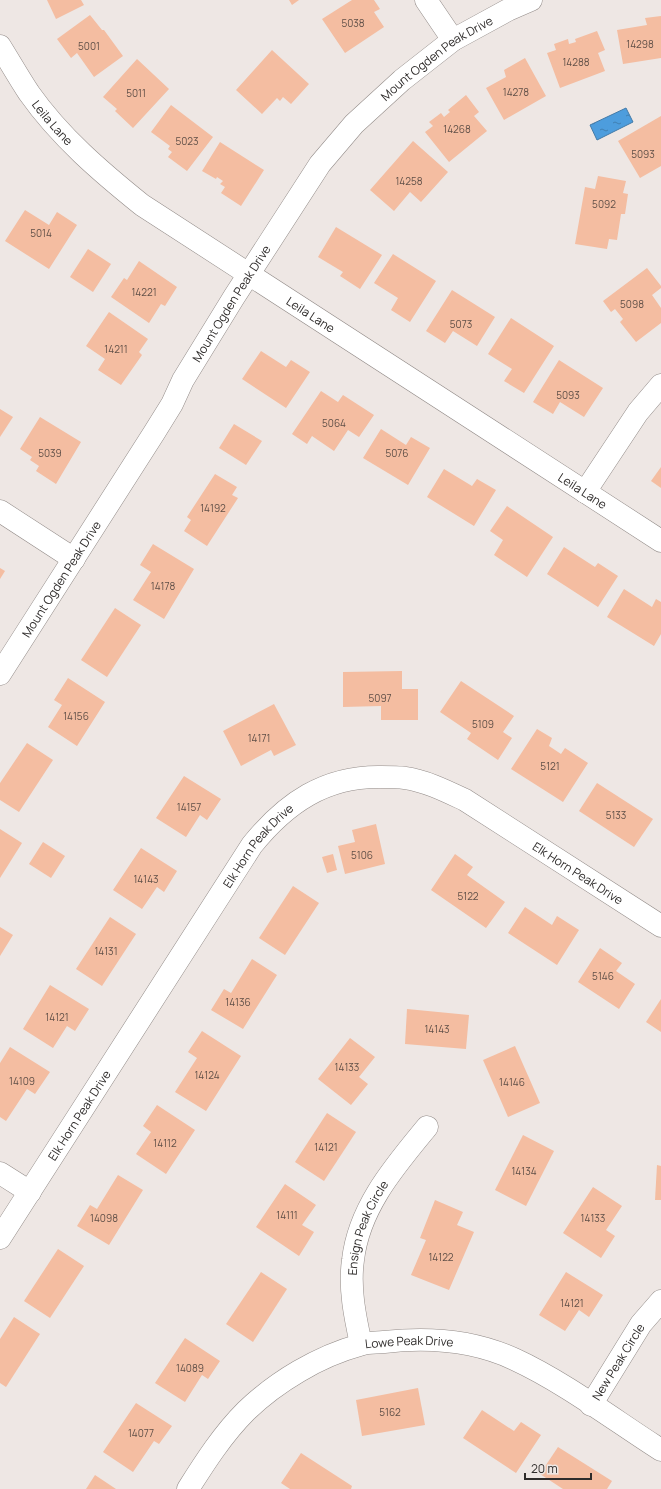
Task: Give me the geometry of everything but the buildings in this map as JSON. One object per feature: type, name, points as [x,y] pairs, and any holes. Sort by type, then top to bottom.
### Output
[{"type":"street","points":[[426,0],[453,40]]},
{"type":"street","name":"Mount Ogden Peak Drive","points":[[0,674],[154,433],[172,404],[183,380],[320,164],[354,124],[402,80],[453,40],[508,10],[531,0]]},
{"type":"street","name":"Leila Lane","points":[[0,46],[29,93],[67,139],[103,174],[142,205],[661,541]]},
{"type":"street","points":[[585,492],[638,412],[661,385]]},
{"type":"street","points":[[0,511],[74,558]]},
{"type":"street","name":"Elk Horn Peak Drive","points":[[0,1238],[252,845],[269,824],[290,805],[314,791],[340,781],[373,777],[405,778],[436,786],[465,800],[661,926]]},
{"type":"street","name":"Ensign Peak Circle","points":[[360,1344],[352,1294],[352,1260],[361,1225],[381,1187],[398,1162],[427,1126]]},
{"type":"street","points":[[0,1173],[30,1192]]},
{"type":"street","name":"New Peak Circle","points":[[591,1405],[641,1324],[661,1301]]},
{"type":"street","name":"Lowe Peak Drive","points":[[188,1489],[216,1446],[246,1411],[282,1383],[319,1360],[360,1344],[402,1340],[441,1340],[477,1347],[513,1358],[546,1375],[661,1450]]},
{"type":"water","points":[[626,108],[633,122],[597,140],[590,125]]}]
